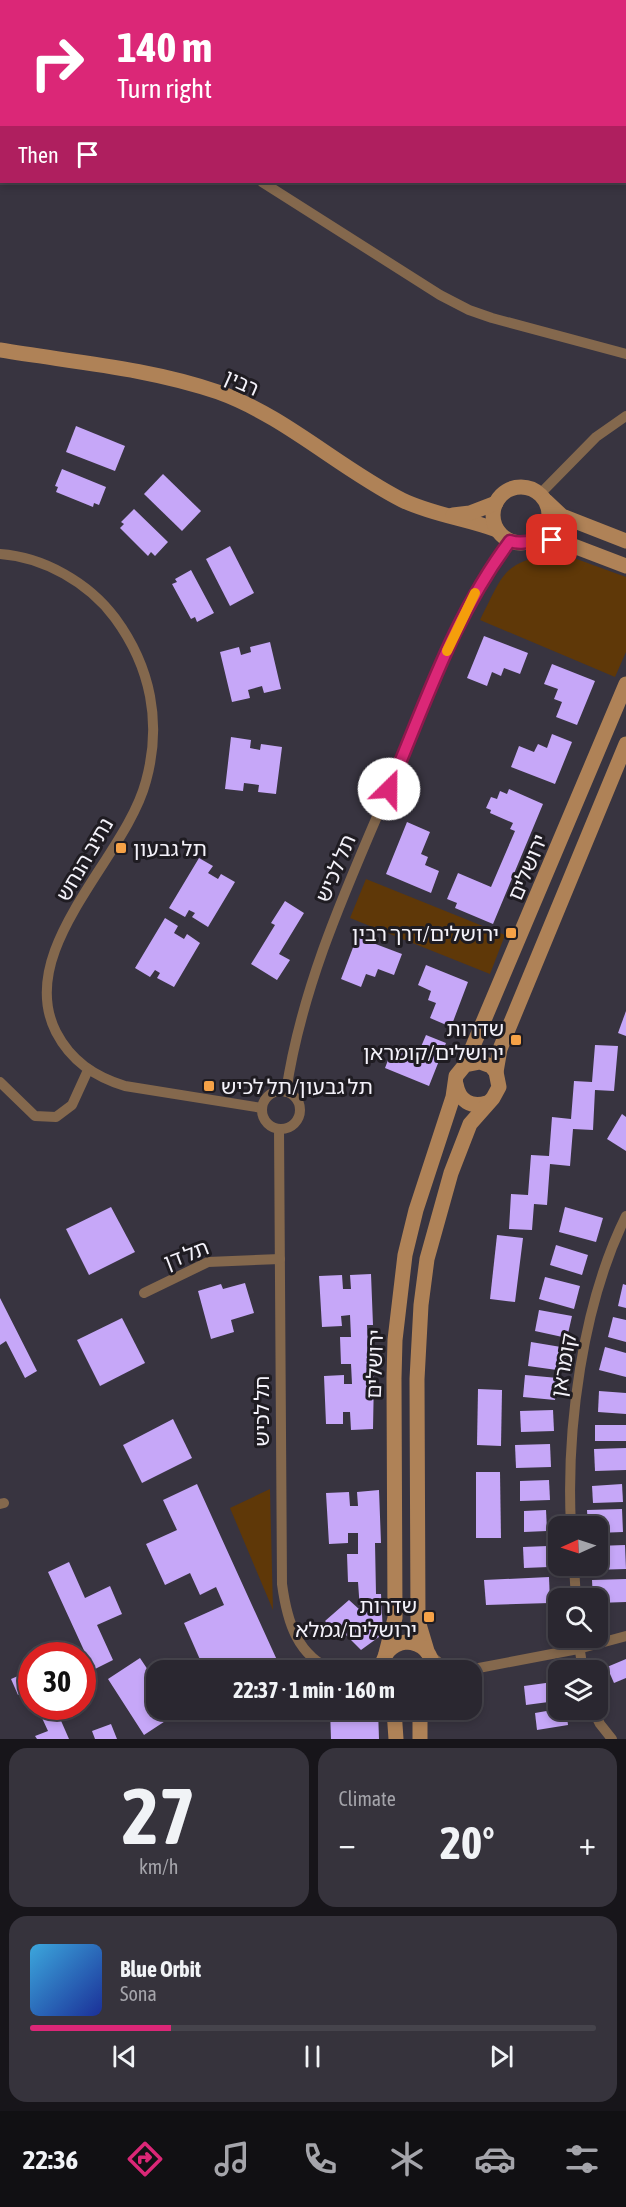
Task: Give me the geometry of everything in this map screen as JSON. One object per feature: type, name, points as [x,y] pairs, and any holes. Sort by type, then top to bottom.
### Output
[{"type":"main road","name":"רבין","points":[[0,350],[171,379],[219,393],[267,417],[402,500],[444,516],[497,530]]},
{"type":"main road","points":[[626,541],[561,516],[543,497],[529,488],[515,488],[503,493],[496,504],[493,517],[497,530],[510,541],[523,544],[536,540],[571,545],[626,566]]},
{"type":"main road","points":[[536,540],[549,523],[543,497]]},
{"type":"main road","points":[[444,516],[470,513],[496,504]]},
{"type":"main road","name":"ירושלים","points":[[465,1065],[478,1041],[626,684]]},
{"type":"main road","name":"ירושלים","points":[[496,1072],[500,1049],[626,744]]},
{"type":"main road","points":[[480,1062],[491,1066],[496,1072],[499,1087],[487,1103],[480,1105],[461,1098],[456,1076],[465,1065],[480,1062]]},
{"type":"main road","name":"ירושלים","points":[[384,1660],[395,1618],[394,1378],[399,1302],[405,1255],[416,1210],[456,1084]]},
{"type":"main road","name":"ירושלים","points":[[431,1660],[418,1621],[417,1379],[422,1305],[428,1259],[451,1173],[470,1124],[487,1103]]},
{"type":"main road","points":[[386,1653],[395,1645],[406,1642],[418,1644],[429,1653]]},
{"type":"main road","points":[[395,1720],[396,1739]]},
{"type":"main road","points":[[420,1720],[420,1739]]},
{"type":"street","points":[[264,183],[440,295],[469,310],[626,354]]},
{"type":"street","points":[[543,497],[596,437],[626,416]]},
{"type":"street","name":"תל לכיש","points":[[286,1092],[302,1013],[340,907],[460,621],[488,571],[510,541]]},
{"type":"street","name":"נתיב הנחש","points":[[0,554],[12,555],[48,566],[80,583],[107,608],[129,637],[145,670],[153,706],[154,744],[146,783],[128,822],[58,942],[50,964],[47,986],[48,1006],[53,1025],[74,1058],[88,1070],[125,1086],[262,1108]]},
{"type":"street","points":[[0,1082],[35,1116],[56,1117],[72,1105],[88,1070]]},
{"type":"street","points":[[286,1092],[295,1098],[299,1112],[292,1125],[279,1129],[266,1122],[262,1108],[271,1094],[286,1092]]},
{"type":"street","name":"תל לכיש","points":[[279,1129],[285,1605],[289,1623],[305,1651],[315,1660]]},
{"type":"street","name":"קומראן","points":[[571,1516],[570,1500],[578,1378],[599,1291],[626,1216]]},
{"type":"street","name":"תל דן","points":[[144,1293],[208,1262],[280,1259]]},
{"type":"street","points":[[608,1639],[626,1636]]},
{"type":"street","points":[[482,1666],[561,1648]]},
{"type":"street","points":[[429,1653],[437,1660]]},
{"type":"street","points":[[598,1720],[612,1739]]},
{"type":"shaded area","points":[[560,553],[626,577],[626,652],[615,677],[480,620],[495,590],[508,571],[527,560]]},
{"type":"shaded area","points":[[366,879],[505,935],[490,974],[350,918]]},
{"type":"shaded area","points":[[270,1489],[273,1610],[230,1508]]},
{"type":"building","points":[[76,426],[125,446],[115,471],[66,452]]},
{"type":"building","points":[[62,469],[106,487],[99,505],[94,503],[93,507],[56,492],[58,487],[55,486]]},
{"type":"building","points":[[163,474],[201,511],[182,531],[144,494]]},
{"type":"building","points":[[134,509],[168,542],[155,556],[151,552],[148,556],[120,528],[124,524],[121,522]]},
{"type":"building","points":[[230,546],[254,593],[230,606],[206,559]]},
{"type":"building","points":[[191,570],[214,613],[197,622],[195,617],[191,619],[172,584],[177,582],[175,579]]},
{"type":"building","points":[[484,636],[528,653],[520,674],[504,668],[501,676],[492,672],[487,686],[467,678]]},
{"type":"building","points":[[270,642],[281,689],[264,693],[262,686],[248,690],[250,698],[232,702],[220,652],[239,647],[241,655],[251,652],[250,647]]},
{"type":"building","points":[[552,664],[595,681],[577,725],[556,717],[562,702],[554,699],[558,689],[544,684]]},
{"type":"building","points":[[552,734],[572,742],[555,784],[511,767],[519,746],[534,752],[538,744],[547,748]]},
{"type":"building","points":[[231,737],[251,740],[250,748],[260,750],[261,744],[282,747],[276,794],[258,792],[259,785],[244,783],[243,791],[225,789]]},
{"type":"building","points":[[509,789],[543,804],[493,924],[455,908],[457,903],[447,899],[458,873],[491,887],[515,831],[510,829],[513,823],[490,813],[491,810],[486,808],[491,797],[497,799],[500,791],[507,794]]},
{"type":"building","points":[[407,822],[430,832],[421,854],[428,857],[425,865],[439,871],[431,893],[386,874]]},
{"type":"building","points":[[199,858],[213,866],[208,873],[218,879],[221,874],[235,882],[208,927],[192,917],[195,913],[189,910],[185,917],[169,908]]},
{"type":"building","points":[[285,901],[304,913],[279,954],[290,960],[277,980],[251,964],[275,925],[271,923]]},
{"type":"building","points":[[165,918],[178,926],[174,933],[184,939],[187,934],[200,943],[174,987],[157,978],[160,973],[155,970],[150,977],[135,968]]},
{"type":"building","points":[[357,937],[402,954],[394,975],[378,969],[375,977],[366,974],[361,987],[341,979]]},
{"type":"building","points":[[426,965],[468,982],[451,1027],[430,1018],[436,1003],[428,1000],[431,991],[418,985]]},
{"type":"building","points":[[626,1011],[626,1036],[618,1033]]},
{"type":"building","points":[[426,1035],[446,1043],[429,1086],[385,1068],[393,1047],[408,1053],[411,1045],[420,1049]]},
{"type":"building","points":[[595,1045],[618,1046],[614,1091],[595,1090],[593,1130],[573,1129],[570,1166],[550,1164],[547,1205],[534,1204],[532,1230],[509,1229],[511,1194],[528,1195],[531,1155],[549,1156],[552,1117],[571,1119],[574,1081],[592,1082]]},
{"type":"building","points":[[622,1114],[626,1117],[626,1151],[607,1139]]},
{"type":"building","points":[[111,1207],[135,1252],[89,1275],[66,1229]]},
{"type":"building","points":[[565,1207],[603,1218],[596,1242],[559,1232]]},
{"type":"building","points":[[497,1235],[523,1238],[515,1302],[490,1299]]},
{"type":"building","points":[[556,1245],[588,1255],[582,1275],[550,1265]]},
{"type":"building","points":[[371,1274],[373,1325],[367,1325],[369,1376],[374,1376],[373,1429],[351,1430],[350,1412],[343,1412],[343,1424],[326,1424],[324,1376],[344,1375],[344,1384],[352,1384],[351,1364],[341,1364],[340,1337],[351,1337],[350,1315],[341,1316],[342,1326],[322,1327],[319,1276],[342,1275],[343,1289],[351,1289],[350,1275]]},
{"type":"building","points":[[545,1277],[580,1286],[574,1309],[539,1299]]},
{"type":"building","points":[[245,1283],[254,1313],[231,1320],[234,1332],[211,1339],[198,1291],[221,1284],[223,1289]]},
{"type":"building","points":[[623,1284],[626,1285],[626,1308],[618,1306]]},
{"type":"building","points":[[0,1298],[37,1371],[25,1378],[6,1341],[0,1345]]},
{"type":"building","points":[[539,1310],[572,1316],[567,1338],[535,1331]]},
{"type":"building","points":[[613,1317],[626,1320],[626,1342],[608,1337]]},
{"type":"building","points":[[122,1318],[145,1363],[100,1386],[77,1340]]},
{"type":"building","points":[[531,1342],[567,1348],[564,1371],[528,1366]]},
{"type":"building","points":[[605,1347],[626,1353],[626,1377],[599,1370]]},
{"type":"building","points":[[525,1375],[558,1378],[555,1400],[523,1397]]},
{"type":"building","points":[[478,1389],[502,1390],[501,1446],[477,1445]]},
{"type":"building","points":[[599,1391],[626,1393],[626,1414],[598,1412]]},
{"type":"building","points":[[553,1410],[554,1431],[521,1432],[520,1411]]},
{"type":"building","points":[[173,1419],[192,1458],[142,1483],[123,1445]]},
{"type":"building","points":[[595,1425],[626,1425],[626,1441],[595,1441]]},
{"type":"building","points":[[550,1444],[551,1467],[516,1468],[515,1445]]},
{"type":"building","points":[[626,1448],[626,1470],[595,1471],[594,1449]]},
{"type":"building","points":[[476,1472],[500,1472],[501,1538],[476,1538]]},
{"type":"building","points":[[549,1480],[550,1500],[520,1501],[520,1481]]},
{"type":"building","points":[[197,1484],[277,1660],[200,1660],[184,1623],[224,1605],[216,1587],[200,1595],[190,1573],[165,1585],[146,1544],[177,1530],[163,1500]]},
{"type":"building","points":[[622,1484],[623,1502],[593,1503],[592,1486]]},
{"type":"building","points":[[379,1490],[381,1543],[375,1543],[376,1594],[381,1594],[383,1634],[361,1650],[344,1633],[340,1637],[325,1621],[349,1600],[360,1610],[358,1582],[348,1582],[347,1554],[358,1554],[358,1533],[348,1533],[348,1543],[329,1544],[326,1493],[349,1492],[350,1506],[358,1506],[357,1492]]},
{"type":"building","points":[[622,1509],[623,1532],[608,1533],[608,1516],[587,1516],[587,1510]]},
{"type":"building","points":[[546,1510],[547,1531],[524,1532],[524,1511]]},
{"type":"building","points":[[625,1545],[626,1569],[608,1570],[608,1546]]},
{"type":"building","points":[[548,1546],[548,1567],[524,1568],[523,1547]]},
{"type":"building","points":[[69,1562],[85,1598],[110,1586],[122,1614],[97,1625],[113,1660],[96,1668],[96,1642],[80,1642],[48,1572]]},
{"type":"building","points":[[549,1577],[548,1603],[486,1605],[484,1580]]},
{"type":"building","points":[[626,1579],[626,1602],[608,1603],[608,1588],[592,1588],[592,1580]]},
{"type":"building","points":[[140,1658],[146,1667],[146,1720],[167,1720],[144,1735],[108,1679]]},
{"type":"building","points":[[626,1659],[626,1678],[614,1683],[608,1667]]},
{"type":"building","points":[[18,1676],[18,1695],[11,1679]]},
{"type":"building","points":[[548,1683],[548,1702],[526,1705],[524,1686]]},
{"type":"building","points":[[548,1711],[548,1720],[567,1720],[568,1725],[537,1730],[535,1713]]},
{"type":"building","points":[[43,1720],[61,1720],[69,1739],[37,1739],[35,1736],[48,1731]]},
{"type":"building","points":[[330,1720],[378,1720],[379,1739],[331,1739]]},
{"type":"building","points":[[111,1724],[117,1739],[95,1739],[92,1731]]},
{"type":"slow traffic","points":[[447,651],[475,593]]},
{"type":"place","name":"תל גבעון","points":[[121,848]]},
{"type":"place","name":"ירושלים/דרך רבין","points":[[511,933]]},
{"type":"place","name":"שדרות ירושלים/קומראן","points":[[516,1040]]},
{"type":"place","name":"תל גבעון/תל לכיש","points":[[209,1086]]},
{"type":"place","name":"שדרות ירושלים/גמלא","points":[[429,1617]]},
{"type":"route","points":[[389,789],[456,631],[488,571],[510,541],[523,544],[542,539],[552,540]]}]
